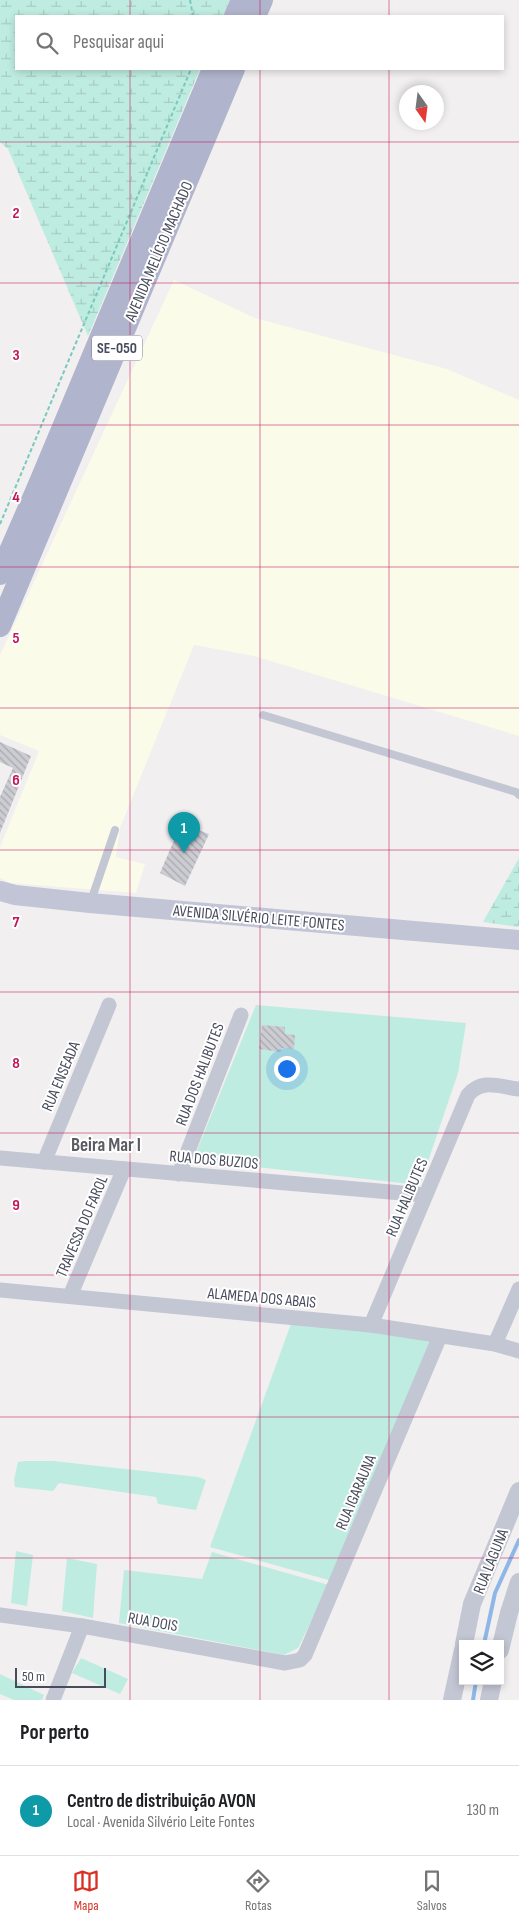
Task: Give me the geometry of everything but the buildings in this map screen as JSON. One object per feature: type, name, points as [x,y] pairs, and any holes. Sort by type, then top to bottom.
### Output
[{"type":"main road","points":[[235,15],[242,0]]},
{"type":"main road","points":[[255,15],[262,0]]},
{"type":"main road","name":"AVENIDA MELÍCIO MACHADO","points":[[0,574],[213,70]]},
{"type":"main road","name":"AVENIDA MELÍCIO MACHADO","points":[[0,626],[234,70]]},
{"type":"main road","name":"AVENIDA SILVÉRIO LEITE FONTES","points":[[0,891],[15,895],[90,903],[519,940]]},
{"type":"street","name":"RUA ENSEADA","points":[[44,1162],[109,1005]]},
{"type":"street","name":"RUA DOS HALIBUTES","points":[[179,1174],[241,1015]]},
{"type":"street","name":"RUA HALIBUTES","points":[[371,1325],[468,1095],[478,1086],[488,1085],[519,1090]]},
{"type":"street","name":"RUA DOS BUZIOS","points":[[0,1158],[425,1195]]},
{"type":"street","name":"TRAVESSA DO FAROL","points":[[70,1296],[124,1169]]},
{"type":"street","points":[[495,1344],[519,1289]]},
{"type":"street","name":"ALAMEDA DOS ABAIS","points":[[0,1290],[371,1325],[495,1344],[519,1350]]},
{"type":"street","name":"RUA IGARAUNA","points":[[300,1660],[304,1655],[336,1582],[440,1336]]},
{"type":"street","name":"RUA LAGUNA","points":[[465,1640],[472,1604],[519,1491]]},
{"type":"street","points":[[502,1640],[519,1582]]},
{"type":"street","name":"RUA DOIS","points":[[0,1614],[82,1626],[285,1662],[300,1660]]},
{"type":"street","points":[[53,1700],[82,1626]]},
{"type":"street","points":[[452,1700],[459,1668]]},
{"type":"street","points":[[489,1700],[492,1685]]},
{"type":"lane","points":[[263,715],[516,792],[519,795]]},
{"type":"lane","points":[[90,903],[114,830]]},
{"type":"path","points":[[190,0],[193,15]]},
{"type":"path","points":[[0,524],[57,393],[192,70]]},
{"type":"shaded area","points":[[174,280],[255,318],[447,369],[519,400],[519,736],[254,656],[194,645],[120,828],[116,857],[145,864],[136,893],[10,883],[0,878],[0,847],[39,751],[0,735],[0,655]]},
{"type":"green space","points":[[0,0],[230,0],[223,15],[15,15],[15,70],[200,70],[88,336],[8,149],[0,142]]},
{"type":"green space","points":[[519,858],[519,927],[483,922]]},
{"type":"green space","points":[[256,1005],[466,1023],[458,1073],[420,1185],[193,1160]]},
{"type":"green space","points":[[292,1321],[433,1336],[332,1581],[210,1547]]},
{"type":"green space","points":[[53,1461],[198,1477],[206,1480],[196,1510],[158,1504],[156,1497],[59,1483],[53,1491],[15,1487],[14,1480],[18,1462]]},
{"type":"green space","points":[[16,1551],[33,1555],[27,1606],[11,1603]]},
{"type":"green space","points":[[212,1552],[329,1585],[298,1648],[284,1655],[119,1623],[124,1570],[202,1579]]},
{"type":"green space","points":[[67,1558],[97,1564],[93,1618],[62,1611]]},
{"type":"green space","points":[[81,1658],[128,1679],[120,1694],[72,1673]]},
{"type":"green space","points":[[0,1674],[44,1695],[42,1700],[14,1700],[0,1694]]},
{"type":"waterway","points":[[485,1640],[495,1593],[519,1540]]},
{"type":"waterway","points":[[473,1700],[475,1685]]},
{"type":"place","name":"Centro de distribuição AVON","points":[[184,853]]},
{"type":"district","name":"Beira Mar I","points":[[106,1144]]}]
